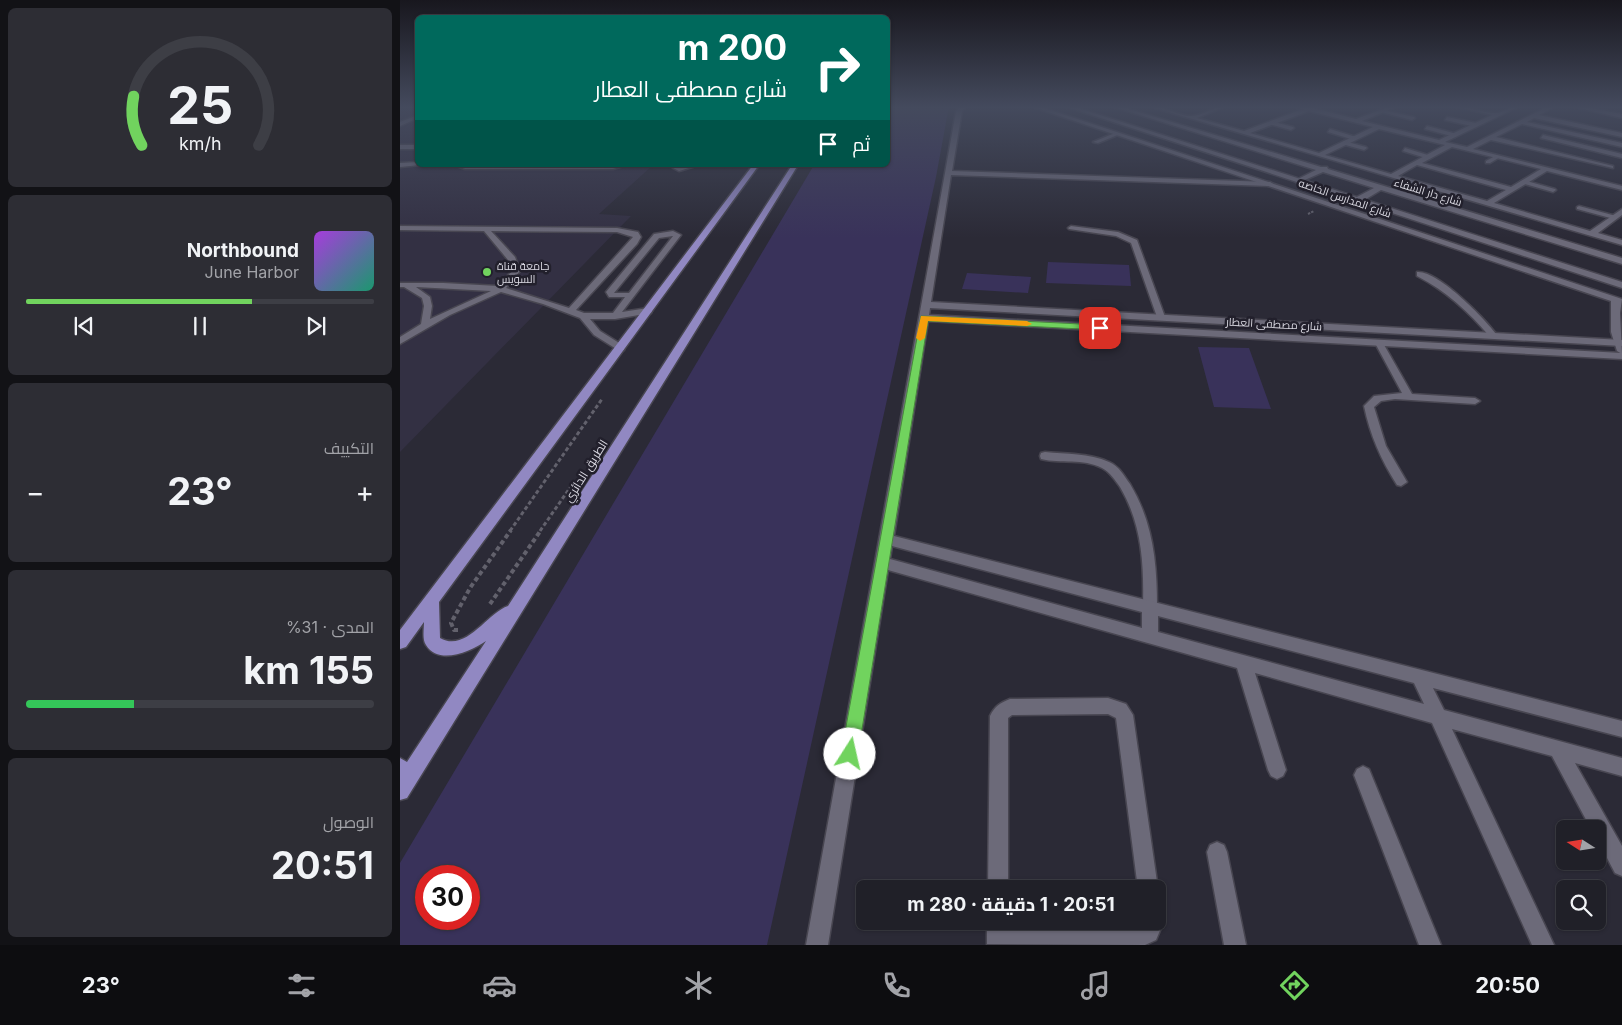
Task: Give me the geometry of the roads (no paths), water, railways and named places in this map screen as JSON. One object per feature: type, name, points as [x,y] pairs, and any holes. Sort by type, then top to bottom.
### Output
[{"type":"main road","points":[[400,642],[755,167]]},
{"type":"main road","name":"الطريق الدائري","points":[[402,779],[518,605],[794,167]]},
{"type":"main road","points":[[431,600],[432,642],[438,647],[448,649],[474,640],[518,605]]},
{"type":"street","points":[[817,945],[952,150]]},
{"type":"street","name":"شارع المدارس الخاصه","points":[[1166,150],[1619,301]]},
{"type":"street","name":"شارع المدارس الخاصه","points":[[1204,150],[1622,286]]},
{"type":"street","name":"شارع دار الشفاء","points":[[1257,150],[1622,261]]},
{"type":"street","name":"شارع دار الشفاء","points":[[1302,150],[1622,243]]},
{"type":"street","points":[[1319,155],[1329,150]]},
{"type":"street","points":[[1392,176],[1441,150]]},
{"type":"street","points":[[1472,150],[1622,188]]},
{"type":"street","points":[[1496,150],[1622,182]]},
{"type":"street","points":[[1540,150],[1608,170],[1622,157]]},
{"type":"street","points":[[1595,150],[1622,157]]},
{"type":"street","points":[[1193,159],[1210,152]]},
{"type":"street","points":[[1298,181],[1341,161]]},
{"type":"street","points":[[1416,164],[1510,189]]},
{"type":"street","points":[[949,169],[1135,176],[1270,184]]},
{"type":"street","points":[[1488,204],[1546,169]]},
{"type":"street","points":[[1135,176],[1222,176],[1235,173]]},
{"type":"street","points":[[1358,200],[1380,187]]},
{"type":"street","points":[[1425,201],[1442,190]]},
{"type":"street","points":[[1592,234],[1622,212]]},
{"type":"street","points":[[1399,228],[1415,218]]},
{"type":"street","points":[[1619,301],[1618,326],[1621,345]]},
{"type":"street","name":"شارع مصطفى العطار","points":[[925,312],[1159,317],[1493,335],[1621,345]]},
{"type":"street","name":"شارع مصطفى العطار","points":[[925,312],[1159,331],[1622,356]]},
{"type":"street","points":[[1159,317],[1159,331]]},
{"type":"street","points":[[1285,324],[1290,338]]},
{"type":"street","points":[[886,539],[1419,675],[1622,729]]},
{"type":"street","points":[[882,563],[1622,767]]},
{"type":"street","points":[[1150,606],[1150,637]]},
{"type":"street","points":[[1243,662],[1276,770]]},
{"type":"street","points":[[1419,675],[1543,945]]},
{"type":"street","points":[[998,880],[999,716],[1010,708],[1108,706],[1114,707],[1124,715],[1147,880]]},
{"type":"street","points":[[1558,750],[1622,866]]},
{"type":"street","points":[[1363,775],[1430,945]]},
{"type":"street","points":[[1217,852],[1235,945]]},
{"type":"street","points":[[998,935],[1143,935],[1149,930]]},
{"type":"lane","points":[[1406,150],[1429,156]]},
{"type":"lane","points":[[1488,162],[1497,157]]},
{"type":"lane","points":[[400,165],[415,164]]},
{"type":"lane","points":[[465,167],[613,167]]},
{"type":"lane","points":[[1523,182],[1553,190]]},
{"type":"lane","points":[[1579,208],[1614,217]]},
{"type":"lane","points":[[400,228],[617,230],[635,234],[637,238],[634,242],[571,311]]},
{"type":"lane","points":[[1071,228],[1108,232],[1134,242],[1159,317]]},
{"type":"lane","points":[[400,341],[425,325],[500,289],[512,280],[516,271],[512,259],[486,229]]},
{"type":"lane","points":[[615,316],[677,235],[673,233],[656,236],[610,292],[612,294],[630,295]]},
{"type":"lane","points":[[1420,274],[1454,294],[1467,305],[1493,335]]},
{"type":"lane","points":[[402,285],[500,289],[583,316],[615,316],[648,311]]},
{"type":"lane","points":[[402,285],[426,297],[428,306],[425,325]]},
{"type":"lane","points":[[583,316],[597,333],[621,348]]},
{"type":"lane","points":[[1379,342],[1409,397]]},
{"type":"lane","points":[[1401,482],[1386,459],[1376,437],[1369,406],[1378,398],[1409,397],[1475,401]]},
{"type":"lane","points":[[1045,456],[1096,462],[1114,470],[1119,477],[1133,500],[1144,526],[1150,554],[1150,606]]},
{"type":"place","name":"جامعة قناة السويس","points":[[487,272]]}]
